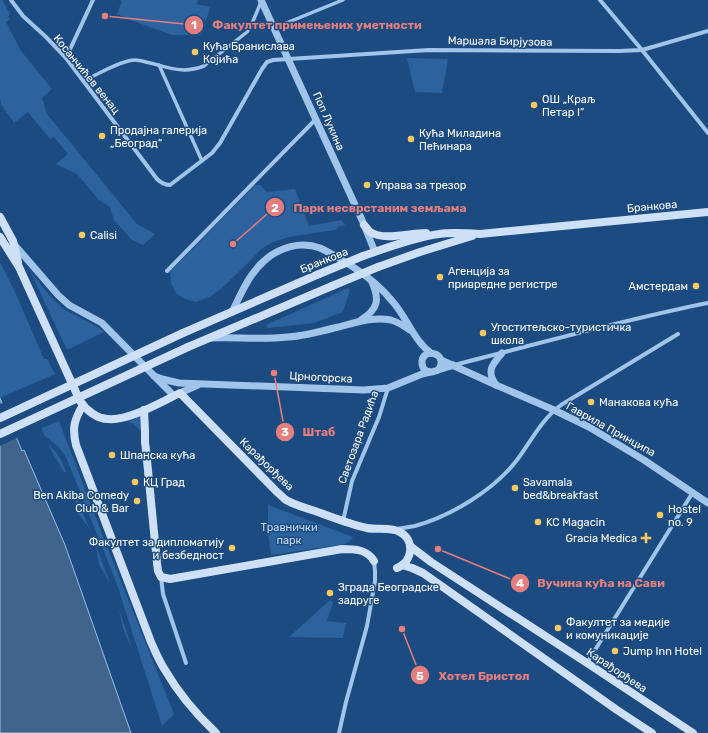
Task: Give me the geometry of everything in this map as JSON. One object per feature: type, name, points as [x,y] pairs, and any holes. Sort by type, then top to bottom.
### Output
[{"type":"main road","name":"Бранкова","points":[[0,418],[183,333],[319,274],[363,256],[420,238],[455,232],[480,234],[708,212]]},
{"type":"main road","name":"Карађорђева","points":[[0,217],[6,226],[13,243],[19,267]]},
{"type":"main road","points":[[364,225],[369,231],[381,236],[420,233],[437,234]]},
{"type":"main road","name":"Бранкова","points":[[0,434],[188,347],[332,286],[420,252],[480,234]]},
{"type":"main road","name":"Карађорђева","points":[[0,237],[19,267],[83,405]]},
{"type":"main road","points":[[177,394],[144,410],[122,418],[114,419],[106,419],[92,413],[83,405],[74,422],[74,431],[76,445],[151,642],[164,669],[179,692],[204,722],[216,733]]},
{"type":"main road","name":"Карађорђева","points":[[177,394],[277,492],[286,499],[297,505],[368,528],[385,530],[394,529],[400,532],[405,535],[410,546],[431,562],[693,733]]},
{"type":"main road","points":[[144,410],[146,431],[145,442],[157,563],[158,571],[161,577],[170,578],[342,549],[363,551],[372,559]]},
{"type":"main road","points":[[410,546],[409,556],[399,567],[412,568],[423,574],[652,733]]},
{"type":"street","name":"Косанчићев венац","points":[[11,0],[22,16],[46,37],[66,58],[157,179],[164,184],[170,185],[212,153],[220,143],[264,65],[273,60],[289,59]]},
{"type":"street","points":[[66,58],[93,0]]},
{"type":"street","points":[[274,28],[343,0]]},
{"type":"street","points":[[600,0],[708,133]]},
{"type":"street","points":[[83,81],[127,61],[137,60],[176,70],[186,71],[204,66],[247,32],[262,1]]},
{"type":"street","name":"Поп Лукина","points":[[262,1],[375,252]]},
{"type":"street","name":"Маршала Бирјузова","points":[[289,59],[429,50],[619,52],[642,50],[708,31]]},
{"type":"street","points":[[159,65],[202,161]]},
{"type":"street","points":[[167,271],[316,119]]},
{"type":"street","name":"Карађорђева","points":[[13,243],[58,295],[69,305],[102,323],[154,376],[177,394]]},
{"type":"street","points":[[232,312],[250,277],[259,265],[271,255],[287,247],[303,246],[319,248],[334,254],[359,270],[372,281],[394,303],[422,345],[431,353],[437,355],[441,360],[453,365]]},
{"type":"street","points":[[357,322],[370,313],[376,304],[377,298],[372,281]]},
{"type":"street","points":[[422,365],[424,369],[430,372],[436,371],[438,369],[567,336],[708,303]]},
{"type":"street","points":[[209,338],[255,339],[291,337],[374,319],[391,320],[412,331]]},
{"type":"street","points":[[394,529],[414,526],[428,521],[473,498],[492,484],[516,460],[546,418],[554,410],[678,334]]},
{"type":"street","points":[[414,377],[420,371],[422,365],[424,356],[422,345]]},
{"type":"street","points":[[424,356],[431,353]]},
{"type":"street","points":[[496,386],[492,380],[490,369],[495,360],[502,353]]},
{"type":"street","points":[[438,369],[441,364],[441,360]]},
{"type":"street","name":"Гаврила Принципа","points":[[453,365],[496,386],[554,410],[589,427],[628,450],[708,503]]},
{"type":"street","name":"Светозара Радића","points":[[343,520],[352,481],[379,417],[388,388],[430,372]]},
{"type":"street","name":"Црногорска","points":[[154,376],[179,383],[364,390],[388,388]]},
{"type":"street","name":"Црногорска","points":[[177,394],[204,384]]},
{"type":"street","points":[[586,663],[693,492]]},
{"type":"street","points":[[339,733],[367,626],[375,580],[375,571],[372,559]]},
{"type":"street","points":[[161,577],[163,594],[186,663]]},
{"type":"green space","points":[[0,0],[2,0],[10,14],[8,17],[10,19],[6,22],[21,51],[52,89],[42,98],[47,114],[137,224],[155,234],[143,245],[132,240],[114,220],[110,207],[99,200],[77,174],[56,164],[68,154],[54,137],[50,139],[28,112],[14,123],[1,104]]},
{"type":"green space","points":[[120,0],[198,0],[196,4],[210,7],[206,21],[200,19],[198,27],[204,29],[200,35],[172,35],[117,14],[122,1]]},
{"type":"green space","points":[[407,58],[448,59],[442,93],[415,92]]},
{"type":"green space","points":[[255,185],[260,185],[267,192],[295,189],[309,226],[342,220],[345,225],[338,227],[335,230],[289,237],[273,242],[261,249],[221,289],[211,296],[196,302],[185,299],[176,293],[171,283],[170,272]]},
{"type":"green space","points":[[0,262],[15,292],[44,359],[47,359],[55,374],[0,398]]},
{"type":"green space","points":[[30,271],[50,296],[62,308],[104,332],[67,350]]},
{"type":"green space","points":[[348,288],[350,290],[343,312],[314,323],[268,328],[266,325]]},
{"type":"green space","points":[[141,416],[142,432],[134,424],[128,422]]},
{"type":"green space","points":[[59,421],[174,714],[162,726],[117,584],[66,457],[59,447],[45,436],[41,428]]},
{"type":"green space","points":[[48,445],[59,457],[66,472],[62,469]]},
{"type":"green space","points":[[74,492],[90,530],[78,513]]},
{"type":"green space","name":"Травнички парк","points":[[268,505],[353,537],[345,544],[271,555],[268,532]]},
{"type":"green space","points":[[96,545],[110,583],[99,565]]},
{"type":"green space","points":[[330,600],[333,602],[327,621],[346,623],[343,638],[289,637]]},
{"type":"green space","points":[[119,609],[132,648],[121,620]]},
{"type":"shaded area","points":[[0,398],[22,451],[24,450],[65,545],[131,733],[0,733]]},
{"type":"pier","points":[[4,403],[19,437],[0,446],[0,404]]},
{"type":"place","name":"Факултет примењених уметности","points":[[105,16]]},
{"type":"place","name":"Кућа Бранислава Којића","points":[[195,52]]},
{"type":"place","name":"ОШ „Краљ Петар I”","points":[[534,105]]},
{"type":"place","name":"Продајна галерија „Београд”","points":[[102,136]]},
{"type":"place","name":"Кућа Миладина Пећинара","points":[[411,139]]},
{"type":"place","name":"Управа за трезор","points":[[367,185]]},
{"type":"place","name":"Calisi","points":[[82,235]]},
{"type":"place","name":"Парк несврстаним земљама","points":[[233,244]]},
{"type":"place","name":"Агенција за привредне регистре","points":[[440,277]]},
{"type":"place","name":"Амстердам","points":[[696,286]]},
{"type":"place","name":"Угоститељско-туристичка школа","points":[[483,333]]},
{"type":"place","name":"Штаб","points":[[274,373]]},
{"type":"place","name":"Манакова кућа","points":[[591,402]]},
{"type":"place","name":"Шпанска кућа","points":[[112,455]]},
{"type":"place","name":"КЦ Град","points":[[135,482]]},
{"type":"place","name":"Savamala bed&breakfast","points":[[515,488]]},
{"type":"place","name":"Ben Akiba Comedy Club & Bar","points":[[137,501]]},
{"type":"place","name":"Hostel no. 9","points":[[660,515]]},
{"type":"place","name":"KC Magacin","points":[[538,522]]},
{"type":"place","name":"Gracia Medica","points":[[646,538]]},
{"type":"place","name":"Факултет за дипломатију и безбедност","points":[[232,548]]},
{"type":"place","name":"Вучина кућа на Сави","points":[[438,549]]},
{"type":"place","name":"Зграда Београдске задруге","points":[[330,593]]},
{"type":"place","name":"Факултет за медије и комуникације","points":[[558,628]]},
{"type":"place","name":"Хотел Бристол","points":[[402,629]]},
{"type":"place","name":"Jump Inn Hotel","points":[[615,651]]}]
